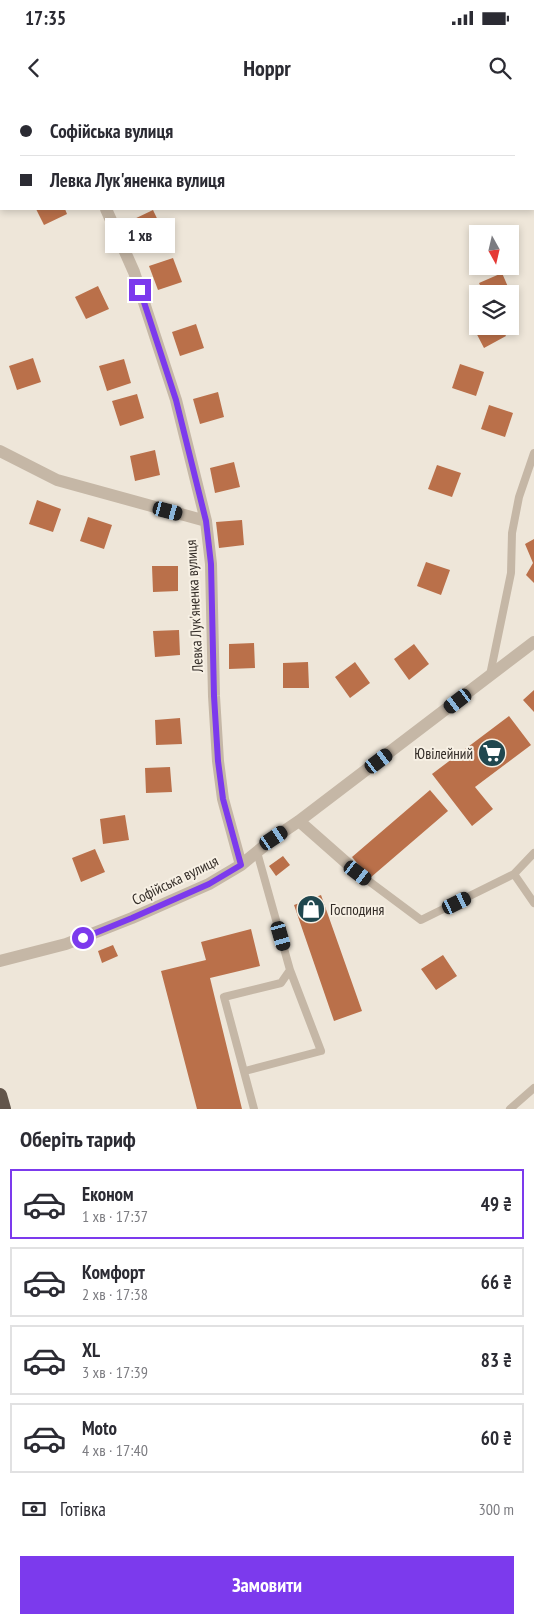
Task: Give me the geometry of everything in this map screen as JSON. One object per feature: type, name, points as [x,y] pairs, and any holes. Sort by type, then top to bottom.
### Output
[{"type":"highway","points":[[0,1095],[4,1109]]},
{"type":"street","name":"Левка Лук'яненка вулиця","points":[[106,210],[134,272],[176,400],[206,521],[211,564],[214,696],[218,761],[223,799],[241,865]]},
{"type":"street","points":[[0,451],[57,480],[206,521]]},
{"type":"street","name":"Софійська вулиця","points":[[0,961],[66,944],[209,884],[241,865],[534,642]]},
{"type":"street","points":[[299,821],[358,873]]},
{"type":"lane","points":[[490,677],[511,572],[512,533],[519,497],[534,453]]},
{"type":"lane","points":[[244,1071],[320,1051],[290,970],[257,852]]},
{"type":"lane","points":[[358,873],[422,920],[514,874],[534,853]]},
{"type":"lane","points":[[514,874],[534,903]]},
{"type":"lane","points":[[254,1109],[224,997],[281,983],[290,970]]},
{"type":"lane","points":[[510,1109],[534,1088]]},
{"type":"building","points":[[36,210],[65,210],[67,214],[44,225]]},
{"type":"building","points":[[153,210],[164,233],[141,244],[130,221]]},
{"type":"building","points":[[173,258],[182,282],[158,290],[149,266]]},
{"type":"building","points":[[497,275],[503,275],[507,285],[480,285],[479,283]]},
{"type":"building","points":[[98,286],[109,309],[86,319],[75,297]]},
{"type":"building","points":[[196,324],[204,348],[180,356],[172,332]]},
{"type":"building","points":[[477,335],[506,335],[506,336],[484,348]]},
{"type":"building","points":[[33,358],[41,382],[17,390],[9,366]]},
{"type":"building","points":[[124,359],[131,383],[107,391],[99,366]]},
{"type":"building","points":[[460,364],[484,372],[476,396],[452,388]]},
{"type":"building","points":[[218,392],[224,417],[200,424],[193,399]]},
{"type":"building","points":[[137,394],[144,418],[120,426],[112,401]]},
{"type":"building","points":[[489,405],[513,413],[505,437],[481,429]]},
{"type":"building","points":[[155,450],[160,475],[135,481],[130,456]]},
{"type":"building","points":[[234,462],[240,487],[215,493],[210,468]]},
{"type":"building","points":[[437,465],[461,473],[452,497],[428,489]]},
{"type":"building","points":[[37,500],[61,509],[53,532],[29,524]]},
{"type":"building","points":[[88,517],[112,525],[104,549],[80,541]]},
{"type":"building","points":[[242,520],[244,545],[219,548],[216,522]]},
{"type":"building","points":[[534,539],[534,583],[526,575],[533,563],[525,544]]},
{"type":"building","points":[[426,562],[450,570],[441,595],[417,586]]},
{"type":"building","points":[[152,566],[178,566],[178,591],[153,592]]},
{"type":"building","points":[[179,630],[180,655],[155,657],[153,631]]},
{"type":"building","points":[[254,643],[255,668],[229,669],[229,644]]},
{"type":"building","points":[[414,644],[429,664],[409,680],[394,659]]},
{"type":"building","points":[[308,662],[309,688],[283,688],[283,663]]},
{"type":"building","points":[[355,662],[370,683],[350,698],[335,677]]},
{"type":"building","points":[[534,690],[534,712],[523,700]]},
{"type":"building","points":[[509,716],[531,745],[475,787],[493,809],[472,826],[432,774]]},
{"type":"building","points":[[180,718],[182,744],[156,745],[155,720]]},
{"type":"building","points":[[170,767],[172,792],[146,793],[145,768]]},
{"type":"building","points":[[430,790],[448,811],[370,878],[352,857]]},
{"type":"building","points":[[125,815],[129,840],[103,844],[100,819]]},
{"type":"building","points":[[95,849],[105,872],[81,882],[72,858]]},
{"type":"building","points":[[283,856],[290,865],[276,876],[269,866]]},
{"type":"building","points":[[321,895],[362,1011],[334,1021],[294,905]]},
{"type":"building","points":[[251,929],[260,966],[210,978],[242,1109],[197,1109],[161,971],[206,960],[201,942]]},
{"type":"building","points":[[113,945],[118,956],[102,963],[98,951]]},
{"type":"building","points":[[443,955],[457,976],[436,990],[421,969]]},
{"type":"place","name":"Ювілейний","points":[[492,753]]},
{"type":"place","name":"Господиня","points":[[311,909]]},
{"type":"route","points":[[83,938],[209,884],[241,865],[223,799],[218,761],[214,696],[211,564],[206,521],[176,400],[140,290]]}]
